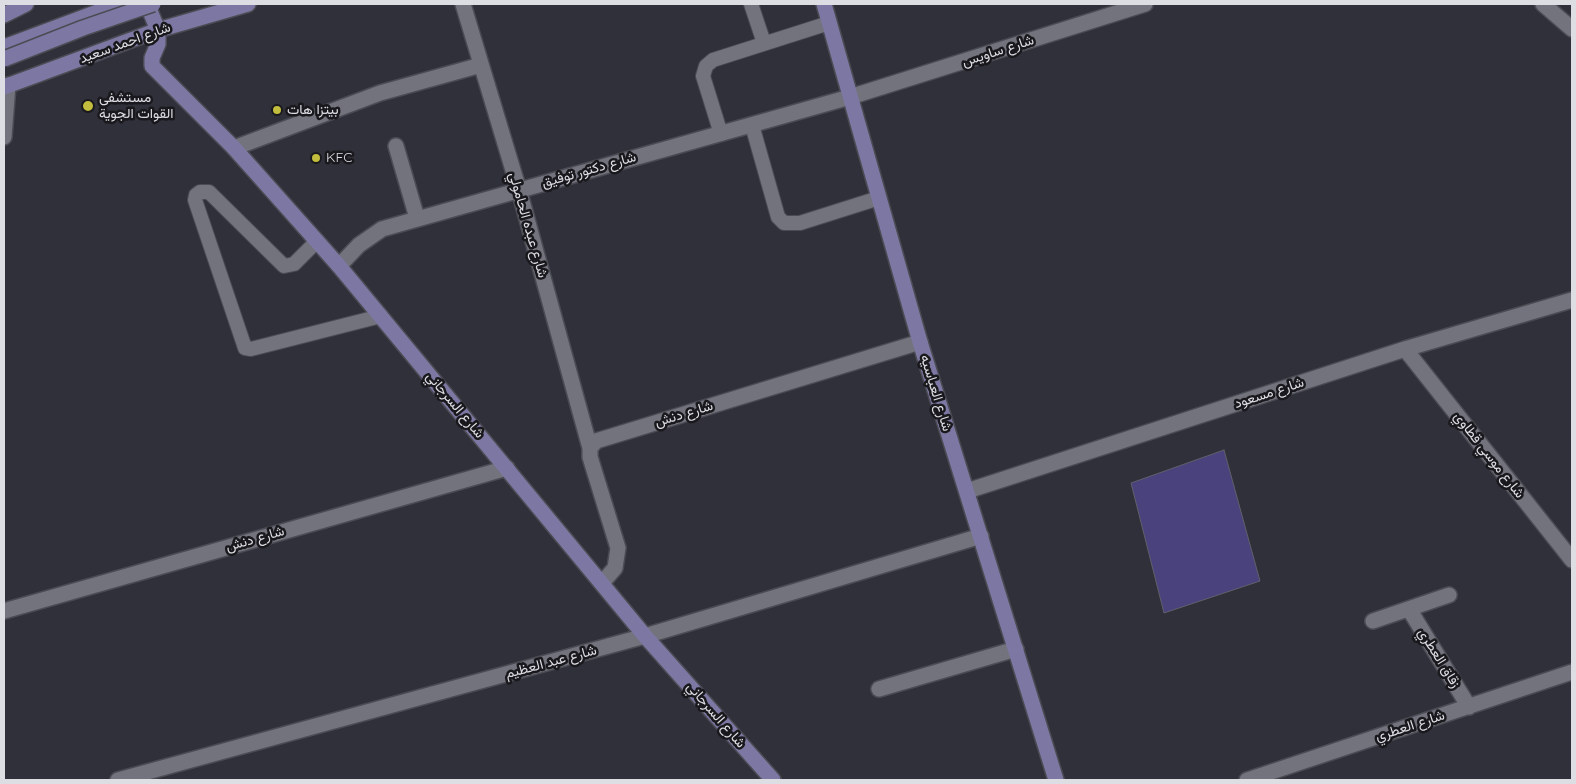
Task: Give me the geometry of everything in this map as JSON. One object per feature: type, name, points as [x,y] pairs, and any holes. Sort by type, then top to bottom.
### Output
[{"type":"main road","points":[[5,10],[26,4]]},
{"type":"main road","points":[[4,47],[118,4]]},
{"type":"main road","points":[[147,4],[158,30]]},
{"type":"main road","points":[[4,59],[153,4]]},
{"type":"main road","name":"شارع احمد سعيد","points":[[6,86],[158,30],[248,4]]},
{"type":"main road","name":"شارع العباسيه","points":[[824,4],[920,342],[1056,780]]},
{"type":"main road","name":"شارع السرجاني","points":[[158,30],[158,44],[152,58],[152,66],[234,148],[339,266],[646,636],[773,780]]},
{"type":"street","name":"شارع عبده الحامولي","points":[[463,4],[519,190],[590,448]]},
{"type":"street","name":"شارع ساويس","points":[[850,97],[1145,4]]},
{"type":"street","points":[[1542,4],[1572,29]]},
{"type":"street","points":[[234,148],[380,93],[482,65]]},
{"type":"street","points":[[4,137],[6,86]]},
{"type":"street","name":"شارع دكتور توفيق","points":[[339,266],[348,255],[370,236],[382,229],[850,97]]},
{"type":"street","points":[[396,146],[417,218]]},
{"type":"street","name":"شارع مسعود","points":[[967,491],[1405,349],[1572,300]]},
{"type":"street","name":"شارع دنش","points":[[590,448],[596,442],[920,342]]},
{"type":"street","name":"شارع موسي قطاوي","points":[[1405,349],[1572,560]]},
{"type":"street","points":[[590,448],[590,457],[618,548],[615,568],[602,583]]},
{"type":"street","name":"شارع دنش","points":[[4,611],[507,468]]},
{"type":"street","name":"شارع عبد العظيم","points":[[118,780],[646,636],[981,536]]},
{"type":"street","points":[[1373,622],[1449,595]]},
{"type":"street","name":"زقاق العطري","points":[[1409,609],[1469,707]]},
{"type":"street","points":[[879,689],[1016,649]]},
{"type":"street","name":"شارع العطري","points":[[1247,780],[1572,672]]},
{"type":"lane","points":[[751,4],[764,43]]},
{"type":"lane","points":[[721,134],[703,76],[706,66],[713,60],[829,23]]},
{"type":"lane","points":[[752,125],[778,217],[784,223],[800,223],[879,198]]},
{"type":"lane","points":[[317,241],[294,264],[284,266],[279,264],[209,192],[200,192],[196,195],[195,200],[245,348],[251,349],[381,316]]},
{"type":"building","points":[[1224,450],[1260,581],[1164,613],[1131,483]]},
{"type":"place","name":"مستشفى القوات الجوية","points":[[88,106]]},
{"type":"place","name":"بيتزا هات","points":[[277,110]]},
{"type":"place","name":"KFC","points":[[316,158]]}]
